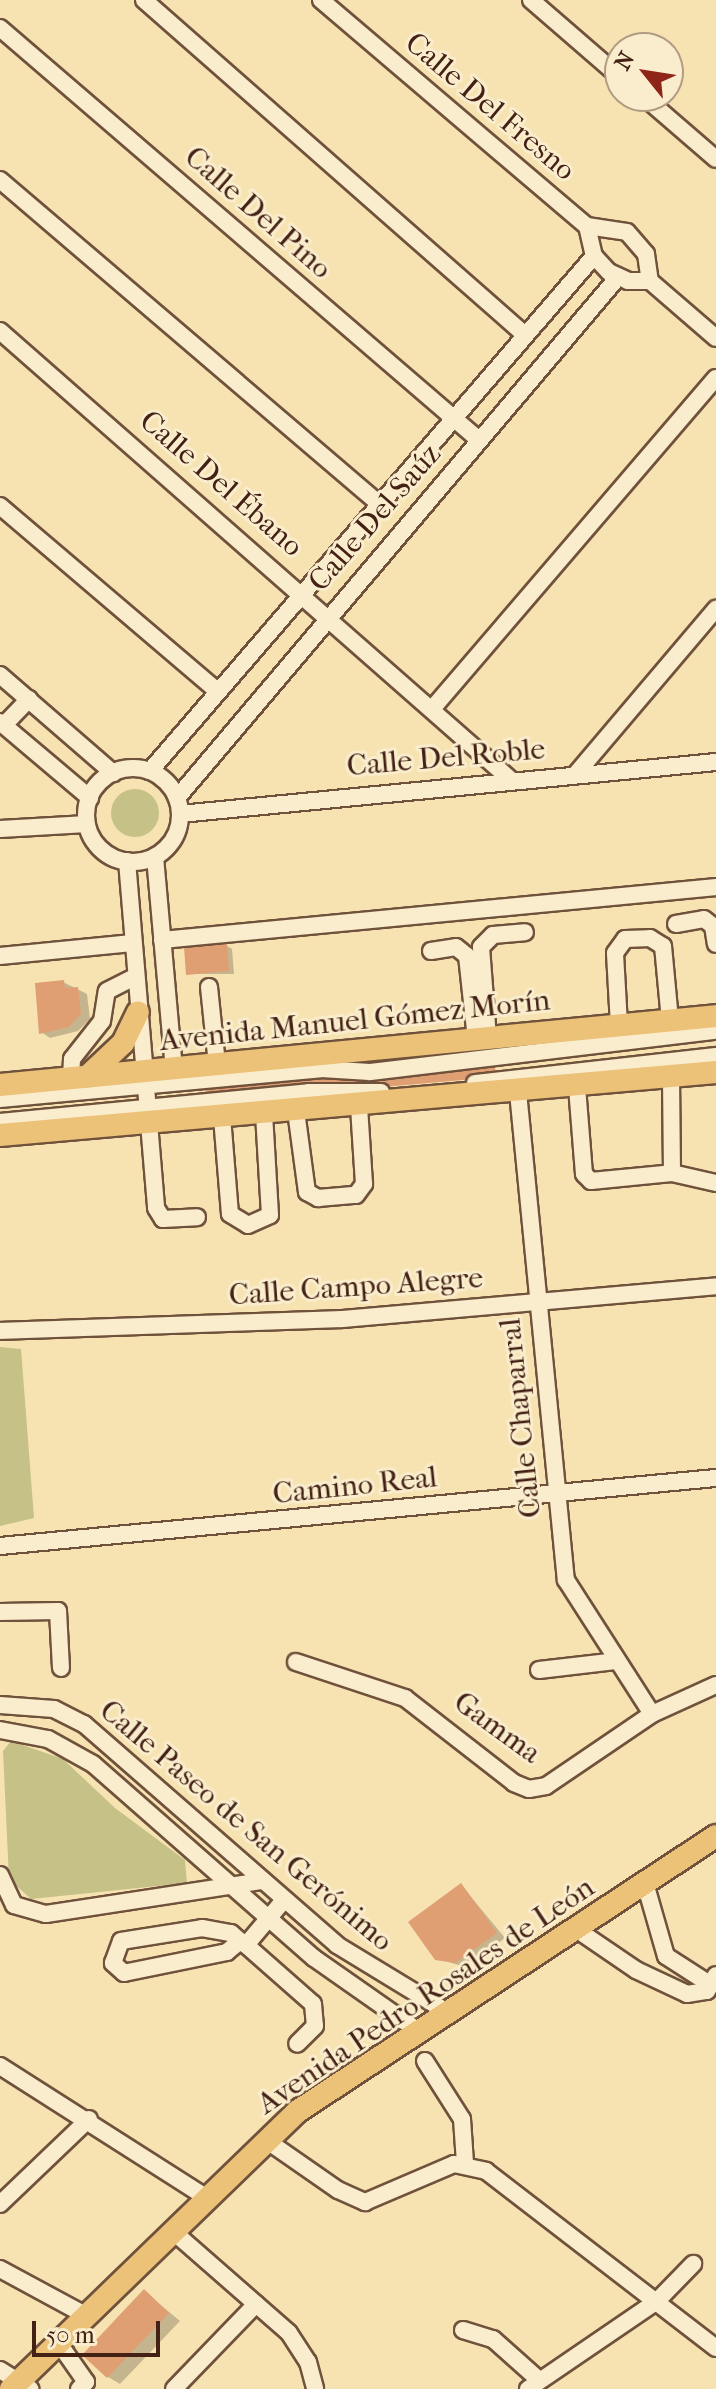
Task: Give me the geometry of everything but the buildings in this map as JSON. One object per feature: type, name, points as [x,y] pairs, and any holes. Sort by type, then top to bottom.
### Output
[{"type":"main road","points":[[79,1078],[123,1043],[138,1012]]},
{"type":"main road","name":"Avenida Manuel Gómez Morín","points":[[0,1085],[79,1078],[144,1078],[174,1069],[716,1016]]},
{"type":"main road","points":[[0,1135],[149,1116],[222,1117],[359,1107],[716,1072]]},
{"type":"main road","name":"Avenida Pedro Rosales de León","points":[[15,2382],[176,2234],[207,2198],[298,2111],[421,2033],[716,1836]]},
{"type":"street","points":[[144,0],[525,335]]},
{"type":"street","name":"Calle Del Fresno","points":[[321,0],[587,226]]},
{"type":"street","points":[[531,0],[604,63]]},
{"type":"street","name":"Calle Del Pino","points":[[0,28],[479,440]]},
{"type":"street","points":[[662,112],[716,159]]},
{"type":"street","points":[[0,180],[378,503]]},
{"type":"street","points":[[650,281],[646,254],[627,232],[587,226],[594,256],[618,277],[650,281],[716,338]]},
{"type":"street","name":"Calle Del Saúz","points":[[150,771],[216,690],[594,256]]},
{"type":"street","name":"Calle Del Saúz","points":[[179,806],[328,616],[618,277]]},
{"type":"street","name":"Calle Del Ébano","points":[[0,331],[301,592],[510,779]]},
{"type":"street","points":[[432,709],[716,378]]},
{"type":"street","points":[[0,506],[216,690]]},
{"type":"street","points":[[575,775],[716,609]]},
{"type":"street","points":[[0,675],[113,773]]},
{"type":"street","points":[[29,699],[2,723],[90,798]]},
{"type":"street","name":"Calle Del Roble","points":[[179,806],[716,762]]},
{"type":"street","points":[[150,771],[179,806],[174,839],[155,857],[127,861],[101,849],[87,824],[90,798],[113,773],[150,771]]},
{"type":"street","points":[[0,829],[87,824]]},
{"type":"street","points":[[155,857],[174,1069]]},
{"type":"street","points":[[127,861],[134,977],[159,1216],[197,1217]]},
{"type":"street","points":[[162,940],[716,887]]},
{"type":"street","points":[[676,924],[704,919],[713,926],[716,944]]},
{"type":"street","points":[[482,1038],[481,947],[493,935],[525,932]]},
{"type":"street","points":[[619,1025],[615,953],[625,939],[650,938],[663,946],[670,1020]]},
{"type":"street","points":[[0,956],[132,943]]},
{"type":"street","points":[[431,951],[456,947],[467,956],[482,1038]]},
{"type":"street","points":[[79,1078],[72,1059],[102,1021],[107,991],[134,977]]},
{"type":"street","points":[[209,987],[217,1065]]},
{"type":"street","points":[[0,1099],[144,1078],[321,1069],[370,1072],[716,1031]]},
{"type":"street","points":[[0,1122],[149,1116],[309,1092],[380,1093],[716,1056]]},
{"type":"street","points":[[671,1078],[672,1173]]},
{"type":"street","points":[[577,1087],[588,1179],[672,1173],[716,1183]]},
{"type":"street","name":"Calle Chaparral","points":[[518,1092],[555,1494],[569,1587],[652,1714]]},
{"type":"street","points":[[296,1111],[307,1192],[318,1198],[356,1195],[364,1184],[359,1107]]},
{"type":"street","points":[[222,1117],[230,1214],[248,1225],[270,1215],[264,1114]]},
{"type":"street","name":"Calle Campo Alegre","points":[[0,1331],[328,1320],[716,1286]]},
{"type":"street","name":"Camino Real","points":[[0,1546],[716,1478]]},
{"type":"street","points":[[0,1612],[58,1611],[61,1668]]},
{"type":"street","points":[[539,1670],[617,1661]]},
{"type":"street","name":"Gamma","points":[[296,1662],[405,1698],[529,1789],[546,1786],[652,1714],[716,1685]]},
{"type":"street","name":"Calle Paseo de San Gerónimo","points":[[0,1705],[54,1709],[84,1724],[337,1945],[449,2013]]},
{"type":"street","name":"Calle Paseo de San Gerónimo","points":[[0,1730],[48,1739],[93,1764],[234,1889],[350,1986],[421,2033]]},
{"type":"street","points":[[0,1875],[14,1905],[46,1914],[234,1889],[262,1881]]},
{"type":"street","points":[[576,1929],[658,1980],[699,1995],[714,1980],[670,1961],[645,1883]]},
{"type":"street","points":[[284,1900],[243,1943],[227,1952],[124,1973],[113,1963],[121,1941],[202,1928],[219,1929],[243,1943],[313,2004],[315,2026],[297,2044]]},
{"type":"street","points":[[658,1980],[670,1961]]},
{"type":"street","points":[[425,2061],[462,2119],[465,2163]]},
{"type":"street","points":[[0,2066],[89,2119],[207,2198]]},
{"type":"street","points":[[0,2204],[89,2119]]},
{"type":"street","points":[[266,2140],[338,2190],[365,2202],[465,2163],[486,2171],[716,2348]]},
{"type":"street","points":[[176,2234],[289,2333],[308,2362],[315,2389]]},
{"type":"street","points":[[463,2330],[493,2339],[534,2384],[657,2301],[693,2264]]},
{"type":"street","points":[[0,2269],[85,2315]]},
{"type":"street","points":[[174,2389],[256,2304]]},
{"type":"street","points":[[58,2342],[86,2382],[79,2389]]},
{"type":"shaded area","points":[[135,789],[144,790],[152,796],[158,804],[158,822],[152,830],[144,836],[135,837],[126,836],[118,830],[112,822],[111,813],[112,804],[118,796],[126,790]]},
{"type":"shaded area","points":[[0,1347],[21,1349],[34,1518],[0,1526]]},
{"type":"shaded area","points":[[11,1741],[63,1759],[115,1808],[185,1860],[187,1883],[31,1899],[9,1879],[3,1751]]}]
